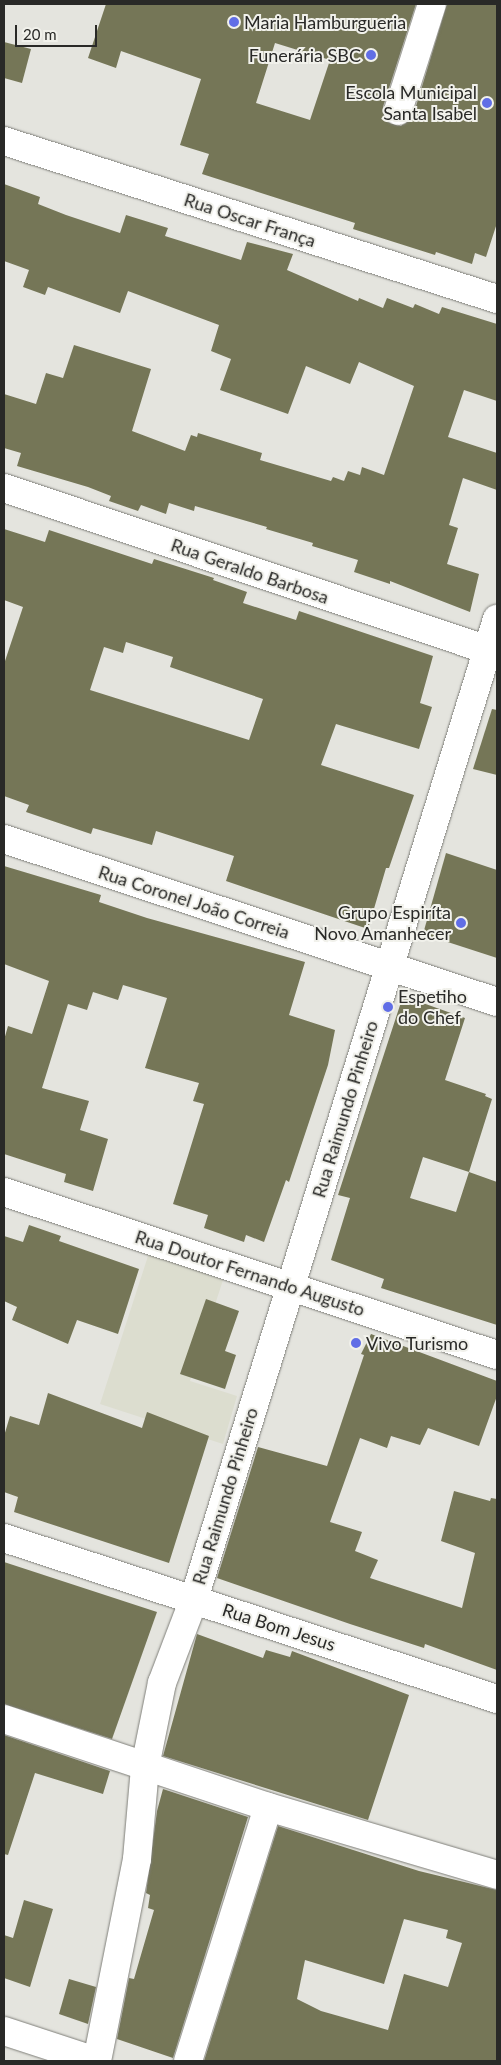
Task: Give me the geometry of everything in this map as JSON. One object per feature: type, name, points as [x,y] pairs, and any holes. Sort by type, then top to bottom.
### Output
[{"type":"street","points":[[398,112],[432,4]]},
{"type":"street","name":"Rua Oscar França","points":[[4,141],[497,298]]},
{"type":"street","name":"Rua Geraldo Barbosa","points":[[4,488],[493,652]]},
{"type":"street","name":"Rua Raimundo Pinheiro","points":[[96,2061],[137,1859],[145,1767],[162,1683],[194,1599],[390,966],[493,652],[497,619]]},
{"type":"street","name":"Rua Coronel João Correia","points":[[4,839],[497,1002]]},
{"type":"street","name":"Rua Doutor Fernando Augusto","points":[[4,1192],[497,1355]]},
{"type":"street","name":"Rua Bom Jesus","points":[[4,1538],[497,1699]]},
{"type":"street","points":[[4,1719],[268,1806],[497,1875]]},
{"type":"street","points":[[188,2061],[268,1806]]},
{"type":"street","points":[[4,2031],[96,2061]]},
{"type":"shaded area","points":[[149,1253],[224,1277],[190,1381],[237,1396],[223,1444],[100,1404]]},
{"type":"building","points":[[106,4],[416,4],[383,107],[387,122],[401,126],[413,116],[447,4],[497,4],[497,223],[486,257],[475,253],[472,264],[436,252],[435,255],[353,229],[355,223],[202,174],[209,154],[180,145],[201,79],[121,51],[116,68],[88,58]],"holes":[[[275,43],[330,60],[310,120],[256,103]]]},
{"type":"building","points":[[4,42],[31,49],[22,83],[4,78]]},
{"type":"building","points":[[4,184],[40,197],[38,204],[120,233],[126,215],[168,228],[165,236],[241,260],[247,242],[293,254],[287,270],[358,301],[359,298],[383,308],[387,298],[413,308],[415,304],[439,314],[442,307],[497,324],[497,401],[464,390],[448,437],[497,453],[497,490],[463,478],[449,525],[458,528],[447,564],[479,574],[470,612],[390,581],[390,584],[354,572],[358,560],[312,546],[313,543],[266,529],[267,527],[195,506],[194,511],[169,503],[166,514],[141,505],[138,511],[109,501],[111,496],[88,487],[17,466],[21,453],[4,448],[4,394],[36,404],[46,373],[63,378],[74,345],[151,369],[132,431],[185,451],[191,435],[197,437],[198,433],[262,453],[260,460],[331,481],[333,477],[344,481],[348,471],[360,475],[362,467],[384,475],[414,386],[359,362],[350,384],[306,366],[288,414],[220,390],[231,359],[211,351],[219,325],[128,291],[120,313],[48,287],[45,295],[23,287],[29,270],[4,261]]},
{"type":"building","points":[[4,529],[45,542],[49,530],[152,564],[154,559],[214,578],[213,580],[247,592],[243,603],[296,620],[299,611],[433,656],[420,703],[432,707],[419,749],[336,724],[321,765],[414,795],[389,868],[386,868],[368,929],[226,881],[234,856],[156,831],[152,845],[93,828],[91,834],[26,812],[29,805],[4,796],[4,664],[23,607],[4,600]],"holes":[[[126,642],[173,657],[170,667],[263,699],[249,740],[90,690],[104,647],[123,653]]]},
{"type":"building","points":[[492,709],[497,710],[497,775],[473,769]]},
{"type":"building","points":[[446,853],[497,870],[497,958],[423,934]]},
{"type":"building","points":[[4,866],[101,895],[99,902],[147,918],[305,962],[289,1015],[335,1030],[328,1065],[289,1182],[286,1180],[264,1242],[246,1235],[244,1242],[204,1228],[208,1215],[173,1204],[204,1104],[193,1101],[199,1083],[145,1068],[167,998],[123,985],[118,1000],[93,992],[87,1010],[68,1004],[42,1088],[89,1101],[80,1130],[108,1139],[93,1191],[64,1182],[66,1174],[4,1154],[4,1040],[8,1026],[32,1034],[49,981],[4,964]]},
{"type":"building","points":[[403,996],[465,1018],[445,1080],[486,1094],[485,1096],[492,1099],[469,1172],[497,1182],[497,1325],[381,1288],[384,1279],[331,1260],[350,1198],[338,1195]],"holes":[[[423,1157],[469,1172],[456,1212],[410,1198]]]},
{"type":"building","points":[[29,1225],[61,1236],[59,1241],[139,1269],[118,1334],[77,1320],[68,1344],[12,1320],[17,1307],[4,1301],[4,1236],[23,1242]]},
{"type":"building","points":[[206,1299],[239,1311],[225,1351],[236,1355],[225,1389],[180,1374]]},
{"type":"building","points":[[371,1334],[497,1381],[497,1396],[479,1446],[428,1428],[420,1445],[391,1436],[387,1448],[360,1438],[330,1522],[362,1532],[355,1551],[378,1560],[370,1578],[462,1608],[475,1553],[441,1541],[454,1491],[490,1501],[491,1498],[497,1499],[497,1670],[425,1644],[424,1648],[217,1578],[258,1447],[327,1466],[364,1355],[361,1354]]},
{"type":"building","points":[[48,1393],[142,1428],[147,1412],[209,1436],[169,1563],[14,1512],[18,1497],[4,1492],[4,1436],[10,1416],[39,1425]]},
{"type":"building","points":[[4,1562],[157,1612],[112,1739],[4,1704]]},
{"type":"building","points":[[197,1634],[263,1658],[266,1650],[290,1657],[292,1651],[409,1695],[368,1820],[163,1756]]},
{"type":"building","points":[[4,1735],[110,1771],[103,1794],[35,1773],[8,1855],[4,1854]]},
{"type":"building","points":[[163,1789],[248,1817],[173,2058],[117,2039],[129,1978],[134,1979],[154,1910],[148,1908],[150,1895],[146,1893],[157,1811]]},
{"type":"building","points":[[278,1826],[419,1871],[497,1890],[497,2061],[204,2061]],"holes":[[[404,1919],[448,1930],[446,1938],[462,1943],[448,1987],[404,1974],[388,2030],[321,2011],[297,1999],[305,1960],[384,1984]]]},
{"type":"building","points":[[24,1900],[53,1909],[30,1987],[4,1978],[4,1935],[13,1938]]},
{"type":"building","points":[[69,1979],[96,1987],[88,2024],[59,2014]]},
{"type":"place","name":"Maria Hamburgueria","points":[[234,22]]},
{"type":"place","name":"Funerária SBC","points":[[371,55]]},
{"type":"place","name":"Escola Municipal Santa Isabel","points":[[487,103]]},
{"type":"place","name":"Grupo Espiríta Novo Amanhecer","points":[[461,923]]},
{"type":"place","name":"Espetiho do Chef","points":[[388,1007]]},
{"type":"place","name":"Vivo Turismo","points":[[356,1343]]}]
